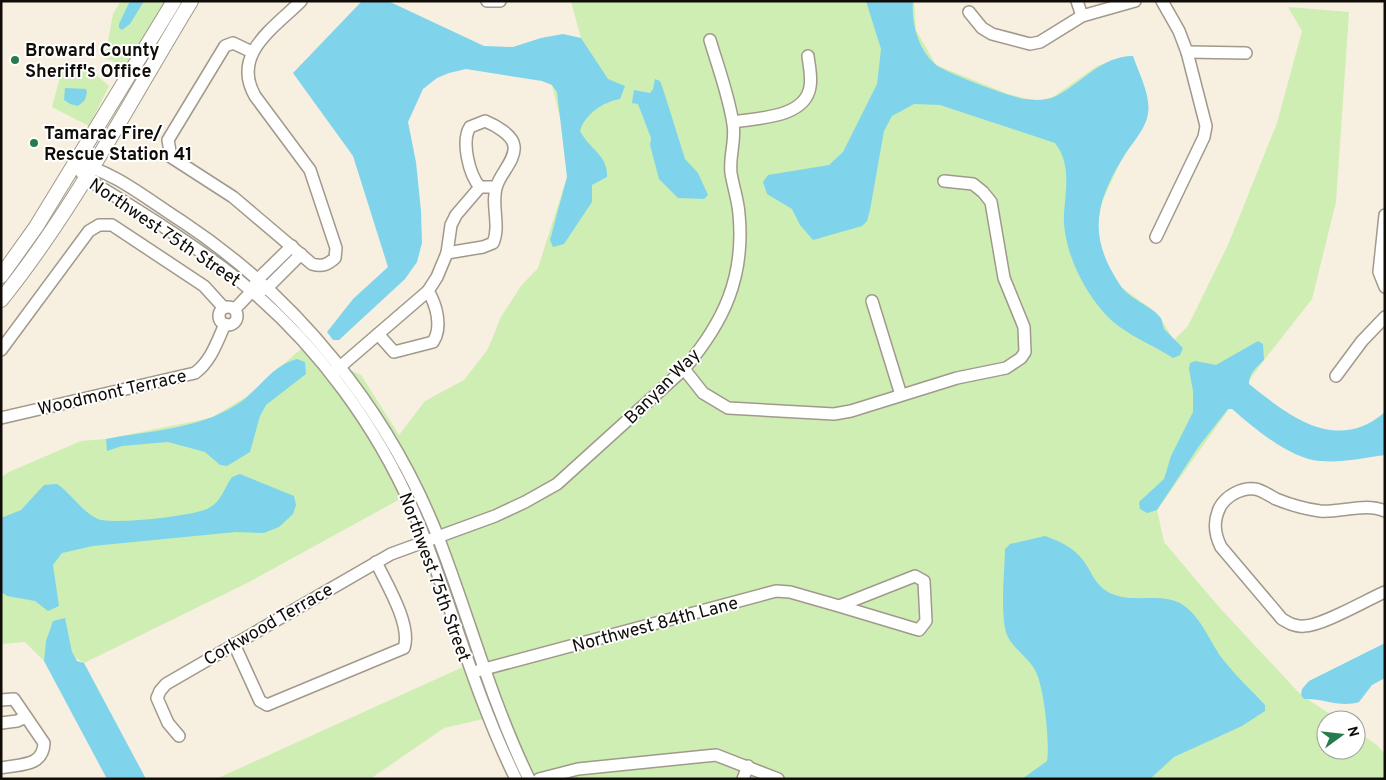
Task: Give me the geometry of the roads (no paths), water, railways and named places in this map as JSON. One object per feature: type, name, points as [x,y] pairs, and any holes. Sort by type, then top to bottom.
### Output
[{"type":"main road","points":[[1,276],[36,227],[174,1]]},
{"type":"main road","points":[[1,300],[48,235],[191,1]]},
{"type":"street","points":[[252,52],[233,43],[225,46],[168,140],[171,157],[233,196],[312,264],[320,267],[329,264],[335,258],[336,248],[314,178],[248,84],[248,62],[252,52],[301,1]]},
{"type":"street","points":[[487,1],[500,1]]},
{"type":"street","points":[[1077,1],[1082,16]]},
{"type":"street","points":[[969,12],[982,28],[992,34],[1030,44],[1040,42],[1082,16],[1135,1]]},
{"type":"street","points":[[1156,237],[1204,137],[1206,126],[1187,52],[1179,31],[1162,1]]},
{"type":"street","name":"Banyan Way","points":[[426,541],[495,516],[557,484],[684,369],[701,349],[724,314],[737,275],[740,235],[739,212],[731,173],[734,137],[733,122],[710,40]]},
{"type":"street","points":[[1187,52],[1246,53]]},
{"type":"street","points":[[733,122],[778,114],[796,107],[803,101],[811,85],[808,56]]},
{"type":"street","points":[[447,253],[483,247],[493,243],[496,235],[496,187],[514,151],[514,144],[492,124],[485,121],[470,128],[465,140],[474,180],[480,187],[496,187]]},
{"type":"street","name":"Northwest 75th Street","points":[[75,164],[200,234],[257,280],[304,326],[391,442],[437,536],[502,719],[529,779]]},
{"type":"street","name":"Northwest 75th Street","points":[[88,172],[224,268],[336,370],[404,490],[426,541],[487,717],[516,779]]},
{"type":"street","points":[[684,369],[703,393],[728,408],[834,414],[851,411],[957,378],[1006,368],[1021,358],[1026,344],[1024,327],[1004,278],[991,202],[973,184],[944,181]]},
{"type":"street","points":[[336,370],[428,291],[437,277],[447,253],[451,225],[456,215],[480,187]]},
{"type":"street","points":[[1385,215],[1380,272],[1385,287]]},
{"type":"street","points":[[1,350],[89,231],[99,226],[112,225],[196,281],[229,309],[252,292],[266,289],[301,254]]},
{"type":"street","points":[[252,292],[257,280],[292,246]]},
{"type":"street","points":[[378,334],[394,352],[433,342],[438,331],[436,307],[428,291]]},
{"type":"street","points":[[872,301],[901,395]]},
{"type":"street","name":"Woodmont Terrace","points":[[1,418],[195,373],[203,367],[209,357],[225,324],[220,318],[229,309]]},
{"type":"street","points":[[1336,376],[1362,341],[1385,317]]},
{"type":"street","points":[[1385,511],[1371,508],[1322,511],[1299,507],[1255,489],[1242,490],[1232,494],[1223,502],[1217,513],[1214,526],[1215,537],[1221,547],[1282,619],[1293,626],[1306,626],[1385,592]]},
{"type":"street","name":"Corkwood Terrace","points":[[179,736],[160,707],[157,698],[166,684],[376,562],[426,541]]},
{"type":"street","points":[[234,644],[260,701],[267,705],[404,648],[408,639],[406,631],[393,597],[376,562]]},
{"type":"street","name":"Northwest 84th Lane","points":[[471,674],[776,592],[790,592],[919,630],[926,622],[924,581],[915,576],[839,606]]},
{"type":"street","points":[[1,700],[14,700],[44,743],[41,757],[36,762],[1,768]]},
{"type":"street","points":[[1,723],[17,722],[26,717]]},
{"type":"street","points":[[540,779],[578,768],[603,773],[716,755],[778,779]]},
{"type":"street","points":[[743,779],[748,766]]},
{"type":"water","points":[[130,1],[144,1],[130,24],[122,30],[119,28],[119,24]]},
{"type":"water","points":[[362,1],[388,1],[484,46],[513,47],[541,38],[563,34],[581,38],[608,79],[625,86],[620,99],[601,106],[590,114],[582,125],[580,131],[605,163],[607,177],[592,185],[592,202],[564,244],[553,247],[550,240],[567,177],[557,92],[552,85],[542,81],[466,69],[437,78],[423,89],[408,122],[416,162],[421,211],[422,243],[417,262],[405,279],[339,340],[333,340],[327,332],[353,299],[388,267],[353,156],[293,73]]},
{"type":"water","points":[[866,1],[913,1],[913,18],[917,35],[924,51],[935,64],[977,84],[1024,99],[1042,100],[1054,97],[1101,66],[1121,57],[1133,56],[1147,95],[1147,118],[1138,137],[1125,154],[1107,188],[1099,219],[1099,234],[1110,267],[1120,285],[1161,318],[1164,329],[1183,348],[1180,355],[1173,358],[1118,326],[1101,310],[1084,285],[1071,257],[1067,242],[1064,227],[1065,168],[1060,151],[1055,143],[940,105],[914,104],[892,116],[884,131],[870,210],[867,221],[862,226],[813,240],[800,225],[792,209],[767,194],[763,182],[768,175],[829,165],[843,152],[877,84],[881,49]]},
{"type":"water","points":[[655,79],[660,81],[685,159],[698,173],[708,195],[704,199],[678,198],[659,179],[650,145],[651,138],[638,104],[632,103],[634,90],[650,93]]},
{"type":"water","points":[[65,88],[86,89],[85,100],[78,106],[70,104],[64,100]]},
{"type":"water","points":[[1258,341],[1263,344],[1264,360],[1252,373],[1249,384],[1280,408],[1297,418],[1314,426],[1331,430],[1349,430],[1367,424],[1385,412],[1385,455],[1336,461],[1309,459],[1285,449],[1232,409],[1228,409],[1199,446],[1157,510],[1147,513],[1140,509],[1139,502],[1164,479],[1171,456],[1193,412],[1190,363],[1195,361],[1216,365]]},
{"type":"water","points":[[297,359],[305,362],[306,374],[266,405],[260,416],[250,452],[227,466],[220,465],[205,452],[168,442],[122,446],[107,451],[106,439],[173,428],[205,420],[221,413],[244,400],[279,367]]},
{"type":"water","points":[[240,474],[294,496],[296,505],[293,514],[279,527],[264,533],[236,532],[93,546],[62,553],[53,565],[59,606],[48,611],[35,601],[7,596],[1,592],[1,518],[21,510],[44,485],[57,484],[87,512],[98,519],[120,521],[172,517],[209,508],[220,498],[232,477]]},
{"type":"water","points":[[1045,536],[1061,542],[1075,551],[1083,560],[1096,582],[1108,592],[1126,598],[1166,599],[1183,605],[1200,622],[1221,657],[1265,705],[1265,711],[1242,726],[1174,757],[1150,779],[1022,779],[1047,761],[1047,728],[1044,701],[1038,677],[1032,665],[1008,637],[1005,629],[1003,594],[1005,549],[1010,544]]},
{"type":"water","points":[[65,618],[72,652],[77,661],[84,663],[146,779],[107,779],[44,661],[46,641],[53,621]]},
{"type":"water","points":[[1385,643],[1385,678],[1372,685],[1359,702],[1345,704],[1304,699],[1301,695],[1302,689],[1309,681]]},
{"type":"place","name":"Broward County Sheriff's Office","points":[[15,60]]},
{"type":"place","name":"Tamarac Fire/ Rescue Station 41","points":[[34,143]]}]
